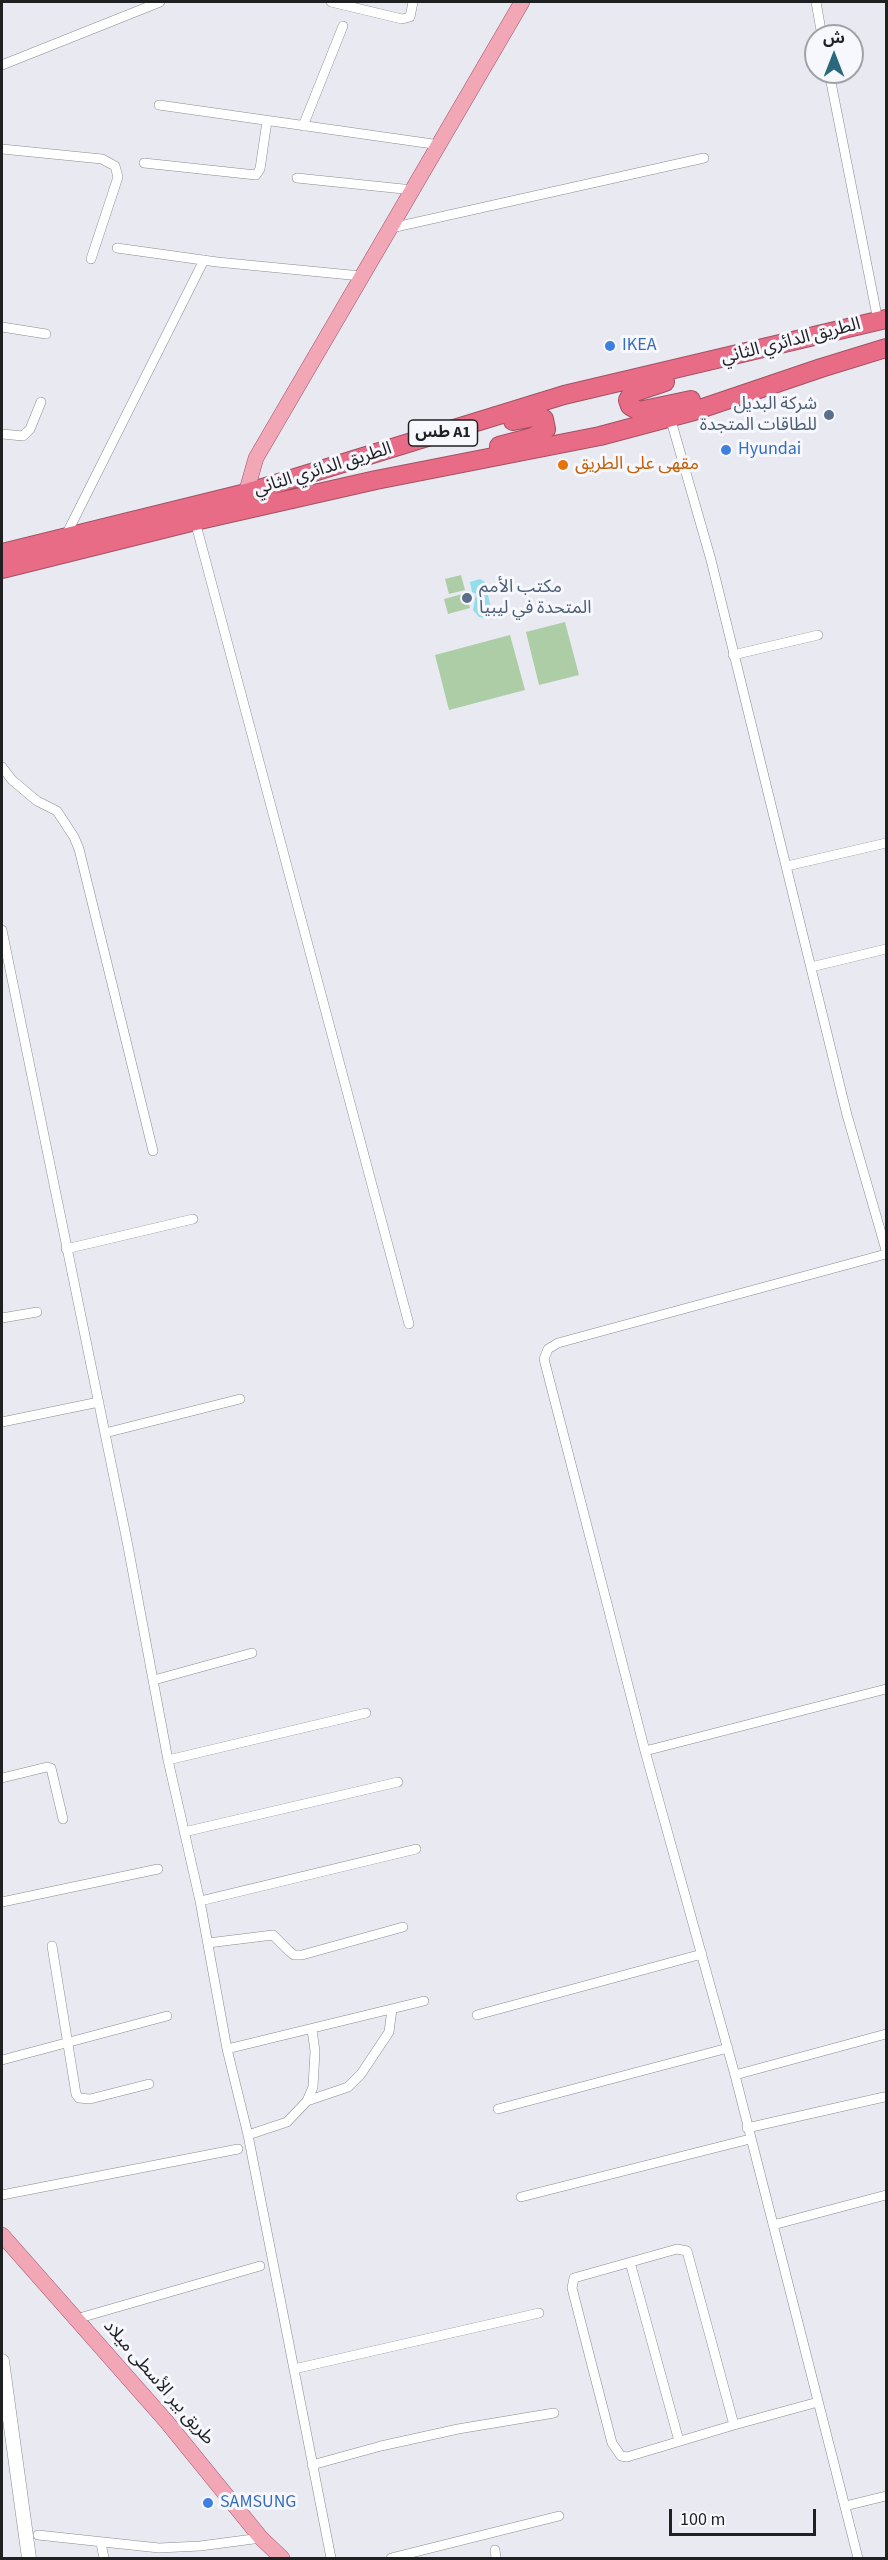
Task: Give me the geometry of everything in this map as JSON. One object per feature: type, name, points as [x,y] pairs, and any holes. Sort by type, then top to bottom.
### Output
[{"type":"highway","name":"الطريق الدائري الثاني","points":[[2,553],[246,493],[564,395],[882,320]]},
{"type":"highway","name":"الطريق الدائري الثاني","points":[[2,569],[195,520],[376,480],[523,453],[600,436],[670,417],[886,348]]},
{"type":"highway","points":[[760,350],[632,393],[628,403],[632,409],[639,411],[700,398],[793,371],[865,354]]},
{"type":"highway","points":[[376,480],[541,435],[547,424],[539,416],[531,416],[437,436]]},
{"type":"main road","points":[[246,493],[256,458],[522,2]]},
{"type":"main road","name":"طريق بير الأسطى ميلاد","points":[[2,2235],[166,2421],[261,2538],[282,2559]]},
{"type":"main road","points":[[2,2362],[29,2559]]},
{"type":"street","points":[[2,65],[160,2]]},
{"type":"street","points":[[331,2],[402,19],[410,18],[413,2]]},
{"type":"street","points":[[816,2],[820,24]]},
{"type":"street","points":[[303,126],[343,26]]},
{"type":"street","points":[[833,84],[882,320]]},
{"type":"street","points":[[159,105],[440,145]]},
{"type":"street","points":[[144,163],[256,175],[261,169],[267,121]]},
{"type":"street","points":[[2,149],[102,159],[115,166],[118,177],[91,259]]},
{"type":"street","points":[[391,228],[704,158]]},
{"type":"street","points":[[297,177],[413,190]]},
{"type":"street","points":[[117,248],[204,260],[361,276]]},
{"type":"street","points":[[65,537],[204,260]]},
{"type":"street","points":[[2,327],[46,334]]},
{"type":"street","points":[[2,434],[22,436],[30,429],[41,402]]},
{"type":"street","points":[[670,417],[711,560],[733,655],[788,866],[847,1115],[886,1252],[558,1343],[548,1349],[545,1362],[645,1751],[728,2048],[858,2559]]},
{"type":"street","points":[[195,520],[409,1324]]},
{"type":"street","points":[[733,655],[818,635]]},
{"type":"street","points":[[2,767],[12,780],[37,801],[57,811],[79,849],[153,1151]]},
{"type":"street","points":[[788,866],[886,843]]},
{"type":"street","points":[[2,930],[99,1402],[168,1760],[200,1901],[227,2049],[248,2135],[331,2559]]},
{"type":"street","points":[[811,967],[886,949]]},
{"type":"street","points":[[66,1249],[193,1219]]},
{"type":"street","points":[[2,1318],[37,1312]]},
{"type":"street","points":[[105,1433],[240,1399]]},
{"type":"street","points":[[2,1422],[99,1402]]},
{"type":"street","points":[[154,1680],[252,1653]]},
{"type":"street","points":[[645,1751],[886,1689]]},
{"type":"street","points":[[168,1760],[366,1713]]},
{"type":"street","points":[[2,1778],[51,1768],[63,1819]]},
{"type":"street","points":[[184,1832],[398,1782]]},
{"type":"street","points":[[200,1901],[416,1849]]},
{"type":"street","points":[[2,1902],[158,1869]]},
{"type":"street","points":[[208,1943],[273,1935],[294,1955],[302,1955],[403,1928]]},
{"type":"street","points":[[52,1946],[76,2094],[79,2098],[90,2099],[149,2084]]},
{"type":"street","points":[[477,2015],[702,1954]]},
{"type":"street","points":[[227,2049],[423,2001]]},
{"type":"street","points":[[308,2101],[348,2087],[361,2074],[389,2032],[392,2009]]},
{"type":"street","points":[[2,2060],[167,2016]]},
{"type":"street","points":[[248,2135],[287,2122],[308,2101],[313,2087],[315,2051],[312,2030]]},
{"type":"street","points":[[735,2075],[886,2034]]},
{"type":"street","points":[[498,2109],[728,2048]]},
{"type":"street","points":[[747,2128],[884,2097]]},
{"type":"street","points":[[521,2197],[750,2139]]},
{"type":"street","points":[[2,2195],[238,2149]]},
{"type":"street","points":[[772,2225],[886,2196]]},
{"type":"street","points":[[734,2425],[687,2251],[677,2249],[578,2276],[572,2283],[612,2443],[615,2451],[621,2456],[627,2457],[818,2402]]},
{"type":"street","points":[[630,2262],[679,2441]]},
{"type":"street","points":[[76,2319],[260,2266]]},
{"type":"street","points":[[294,2369],[539,2313]]},
{"type":"street","points":[[312,2465],[381,2446],[458,2429],[554,2413]]},
{"type":"street","points":[[845,2506],[886,2496]]},
{"type":"street","points":[[391,2559],[559,2516]]},
{"type":"street","points":[[38,2535],[100,2543],[180,2548],[261,2538]]},
{"type":"street","points":[[100,2543],[104,2559]]},
{"type":"green space","points":[[461,575],[465,590],[449,594],[445,579]]},
{"type":"green space","points":[[466,593],[470,608],[448,614],[444,599]]},
{"type":"green space","points":[[565,622],[579,675],[539,685],[526,632]]},
{"type":"green space","points":[[510,635],[525,690],[449,710],[435,655]]},
{"type":"water","points":[[480,579],[485,582],[491,608],[485,618],[479,617],[473,610],[476,594],[472,592],[470,582]]},
{"type":"place","name":"IKEA","points":[[610,346]]},
{"type":"place","name":"شركة البديل للطاقات المتجدة","points":[[829,415]]},
{"type":"place","name":"Hyundai","points":[[726,450]]},
{"type":"place","name":"مقهى على الطريق","points":[[563,465]]},
{"type":"place","name":"مكتب الأمم المتحدة في ليبيا","points":[[467,598]]},
{"type":"place","name":"SAMSUNG","points":[[208,2503]]}]
